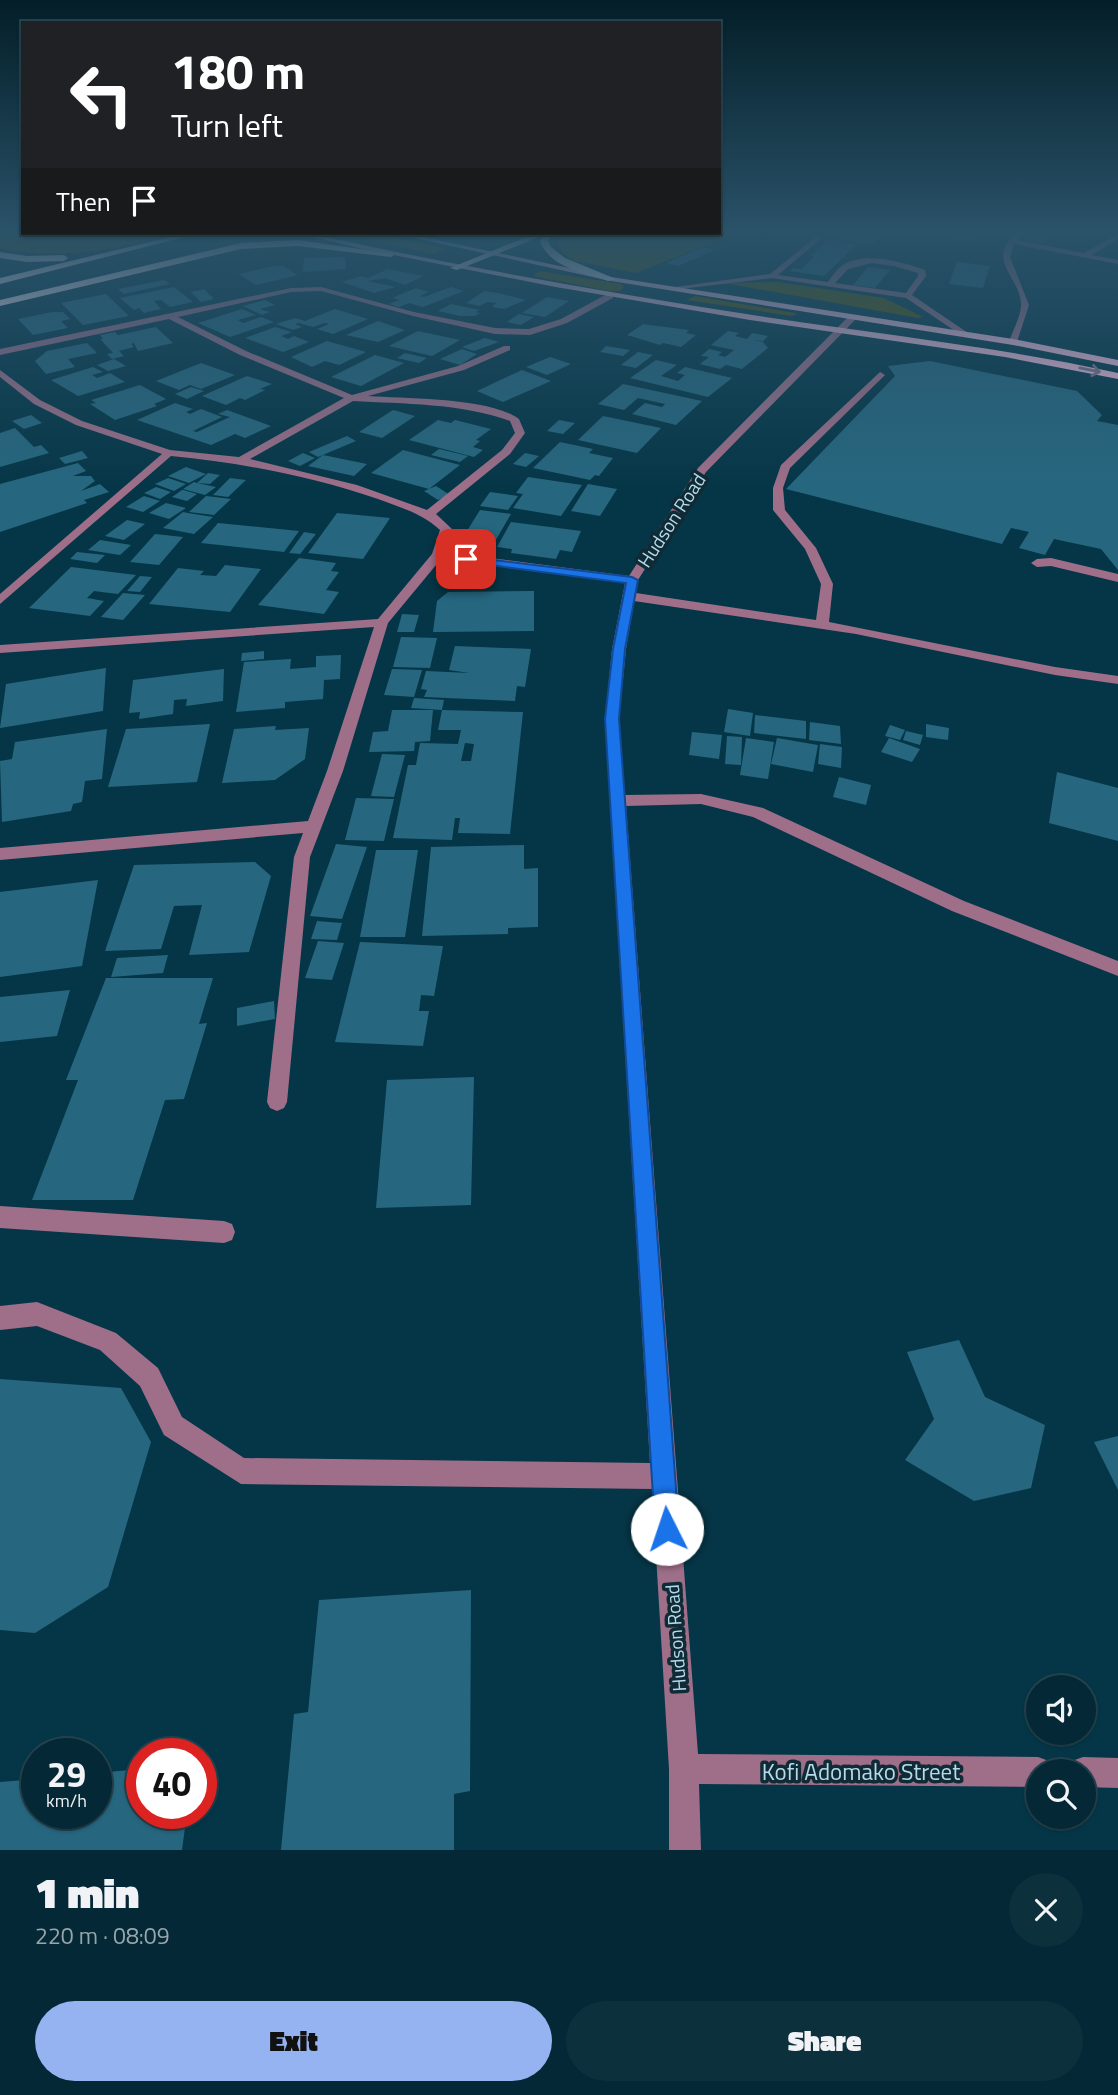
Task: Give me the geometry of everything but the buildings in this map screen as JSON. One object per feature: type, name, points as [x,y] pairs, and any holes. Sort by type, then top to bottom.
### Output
[{"type":"main road","points":[[790,317],[967,335],[1118,363]]},
{"type":"main road","points":[[814,317],[1118,376]]},
{"type":"street","points":[[0,352],[164,317]]},
{"type":"street","points":[[173,317],[243,353],[351,398],[458,405],[514,419],[520,433],[506,452],[429,514]]},
{"type":"street","points":[[429,317],[495,331],[530,332],[571,317]]},
{"type":"street","points":[[940,317],[967,335]]},
{"type":"street","points":[[1013,342],[1021,317]]},
{"type":"street","name":"Hudson Road","points":[[685,1850],[684,1769],[612,719],[619,649],[631,588],[702,470],[846,324]]},
{"type":"street","points":[[241,460],[351,398],[461,368],[507,348]]},
{"type":"street","points":[[0,373],[37,402],[79,423],[169,453],[241,460],[353,487],[429,514],[446,529],[438,555],[382,622],[335,771],[302,857],[277,1102]]},
{"type":"street","points":[[822,625],[827,584],[810,548],[779,510],[778,488],[785,467],[849,402],[880,375]]},
{"type":"street","points":[[0,600],[169,453]]},
{"type":"street","points":[[438,555],[631,588],[1118,681]]},
{"type":"street","points":[[1037,563],[1051,562],[1118,578]]},
{"type":"street","points":[[0,649],[382,622]]},
{"type":"street","points":[[618,801],[701,799],[757,812],[958,906],[1118,969]]},
{"type":"street","points":[[0,853],[314,826]]},
{"type":"street","points":[[0,1217],[224,1232]]},
{"type":"street","points":[[0,1318],[37,1314],[108,1340],[149,1377],[173,1426],[241,1471],[664,1476]]},
{"type":"street","name":"Kofi Adomako Street","points":[[684,1769],[1026,1772]]},
{"type":"street","points":[[1096,1772],[1118,1773]]},
{"type":"route","points":[[466,559],[632,580],[619,649],[612,719],[667,1529]]}]
